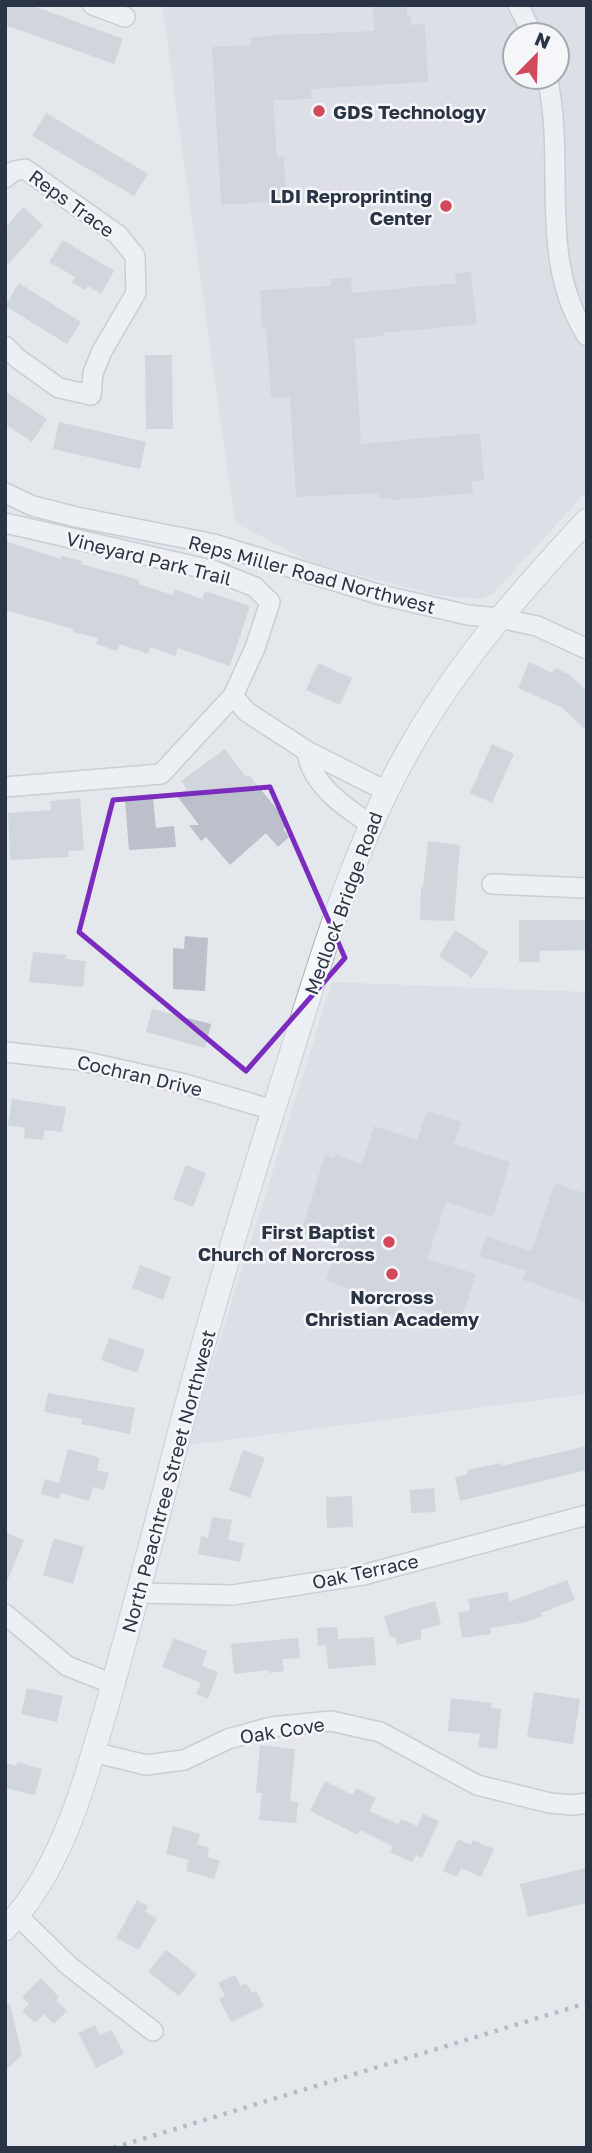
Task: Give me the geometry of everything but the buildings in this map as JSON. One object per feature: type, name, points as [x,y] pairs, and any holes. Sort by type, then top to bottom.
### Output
[{"type":"street","points":[[93,5],[125,17]]},
{"type":"street","points":[[518,5],[526,21]]},
{"type":"street","points":[[548,91],[561,278],[571,307],[587,337]]},
{"type":"street","name":"Reps Trace","points":[[5,178],[14,171],[25,169],[118,235],[135,256],[135,293],[102,351],[93,373],[91,395],[60,388],[17,358],[5,346]]},
{"type":"street","name":"Reps Miller Road Northwest","points":[[5,493],[33,506],[76,517],[225,547],[381,595],[468,615],[537,626],[587,649]]},
{"type":"street","name":"Medlock Bridge Road","points":[[302,1019],[331,926],[370,824],[423,726],[499,618],[587,520]]},
{"type":"street","name":"Vineyard Park Trail","points":[[5,523],[215,572],[255,587],[270,602],[255,648],[233,696],[161,775],[5,787]]},
{"type":"street","points":[[233,696],[247,712],[307,751],[386,791]]},
{"type":"street","points":[[307,751],[308,761],[319,780],[334,797],[370,824]]},
{"type":"street","points":[[492,884],[587,888]]},
{"type":"street","name":"North Peachtree Street Northwest","points":[[12,1923],[40,1885],[72,1819],[139,1593],[189,1398],[302,1019]]},
{"type":"street","name":"Cochran Drive","points":[[5,1052],[78,1060],[185,1084],[273,1110]]},
{"type":"street","name":"Oak Terrace","points":[[139,1593],[233,1595],[363,1575],[587,1516]]},
{"type":"street","points":[[5,1614],[67,1666],[113,1684]]},
{"type":"street","name":"Oak Cove","points":[[93,1752],[146,1765],[184,1759],[228,1739],[271,1727],[331,1721],[380,1732],[477,1785],[550,1803],[573,1805],[587,1802]]},
{"type":"street","points":[[12,1923],[153,2031]]},
{"type":"highlighted area","points":[[270,787],[345,958],[246,1071],[79,932],[113,800]]},
{"type":"shaded area","points":[[162,5],[587,5],[587,491],[493,594],[480,599],[436,595],[313,563],[235,523]]},
{"type":"shaded area","points":[[332,982],[587,992],[587,1394],[187,1445]]},
{"type":"railway","points":[[113,2148],[587,2003]]},
{"type":"place","name":"GDS Technology","points":[[319,111]]},
{"type":"place","name":"LDI Reproprinting Center","points":[[446,206]]},
{"type":"place","name":"First Baptist Church of Norcross","points":[[389,1242]]},
{"type":"place","name":"Norcross Christian Academy","points":[[392,1274]]}]
